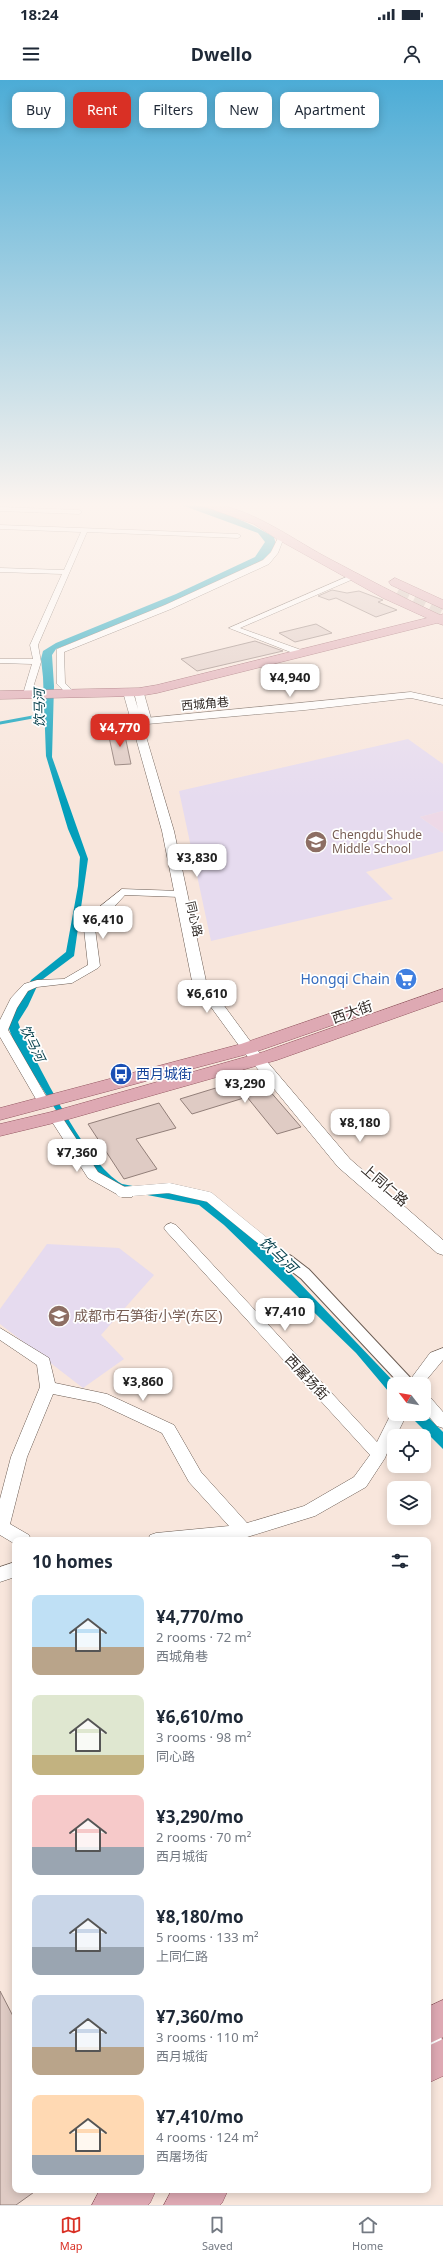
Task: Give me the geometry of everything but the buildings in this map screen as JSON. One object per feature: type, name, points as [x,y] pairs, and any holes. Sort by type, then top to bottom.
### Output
[{"type":"main road","points":[[413,602],[441,621]]},
{"type":"main road","points":[[433,602],[443,605]]},
{"type":"main road","points":[[134,695],[301,653],[441,621]]},
{"type":"main road","points":[[0,695],[161,696],[441,621]]},
{"type":"main road","points":[[0,700],[30,696]]},
{"type":"main road","name":"西大街","points":[[259,1052],[443,980]]},
{"type":"main road","name":"西大街","points":[[259,1052],[443,995]]},
{"type":"main road","points":[[0,1130],[50,1110],[259,1052]]},
{"type":"main road","points":[[0,1114],[50,1110]]},
{"type":"main road","points":[[431,2024],[443,2018]]},
{"type":"main road","points":[[431,2063],[443,2057]]},
{"type":"main road","points":[[111,2205],[133,2193]]},
{"type":"main road","points":[[183,2205],[204,2193]]},
{"type":"street","points":[[30,696],[37,662],[34,645],[53,602]]},
{"type":"street","points":[[67,695],[61,684],[60,651],[179,602]]},
{"type":"street","points":[[294,602],[233,628],[301,653]]},
{"type":"street","points":[[0,661],[37,662]]},
{"type":"street","points":[[134,695],[168,832],[199,981],[259,1052],[344,1163],[443,1249]]},
{"type":"street","name":"西城角巷","points":[[141,722],[305,707],[410,695],[443,702]]},
{"type":"street","name":"同心路","points":[[141,722],[185,883],[206,983],[259,1052]]},
{"type":"street","points":[[180,894],[122,892],[110,905],[88,920],[94,966],[82,974],[65,982],[41,983],[26,988],[9,1011],[2,1030],[50,1110],[93,1175],[126,1192],[169,1188],[209,1197],[305,1274],[401,1377]]},
{"type":"street","name":"上同仁路","points":[[259,1052],[354,1158],[443,1236]]},
{"type":"street","name":"西屠场街","points":[[171,1228],[379,1454]]},
{"type":"street","points":[[0,1333],[44,1362],[48,1387],[19,1457],[1,1527],[18,1537]]},
{"type":"street","points":[[421,1377],[435,1357],[443,1354]]},
{"type":"street","points":[[48,1387],[101,1398],[168,1429],[195,1477],[244,1531]]},
{"type":"street","points":[[431,1409],[443,1422]]},
{"type":"street","points":[[185,1537],[244,1531],[309,1511],[360,1482],[379,1454],[396,1421]]},
{"type":"street","points":[[0,1575],[12,1570]]},
{"type":"street","points":[[431,2031],[443,2052]]},
{"type":"shaded area","name":"Chengdu Shude Middle School","points":[[408,739],[443,764],[443,811],[420,817],[443,833],[443,851],[366,872],[393,899],[211,941],[179,791]]},
{"type":"shaded area","points":[[443,811],[443,833],[420,817]]},
{"type":"shaded area","name":"成都市石笋街小学(东区)","points":[[47,1244],[119,1248],[154,1275],[101,1335],[124,1359],[83,1388],[0,1324],[0,1309]]},
{"type":"water","points":[[156,602],[171,602],[56,649],[52,655],[54,686],[52,757],[88,859],[74,956],[39,982],[28,1006],[18,1022],[22,1033],[66,1115],[94,1157],[108,1173],[122,1184],[210,1200],[252,1233],[389,1377],[387,1377],[387,1390],[356,1353],[224,1225],[199,1205],[137,1193],[98,1177],[15,1045],[8,1026],[31,980],[66,952],[78,886],[80,857],[68,829],[46,756],[41,659],[43,651],[56,643]]},
{"type":"water","points":[[431,1420],[443,1432],[443,1449],[431,1437],[431,1429],[423,1429],[415,1421]]},
{"type":"waterway","name":"饮马河","points":[[0,723],[49,714]]},
{"type":"tunnel","points":[[416,602],[443,615]]},
{"type":"place","name":"Chengdu Shude Middle School","points":[[316,842]]},
{"type":"place","name":"Hongqi Chain","points":[[406,979]]},
{"type":"place","name":"西月城街","points":[[121,1074]]},
{"type":"place","name":"成都市石笋街小学(东区)","points":[[59,1316]]}]
